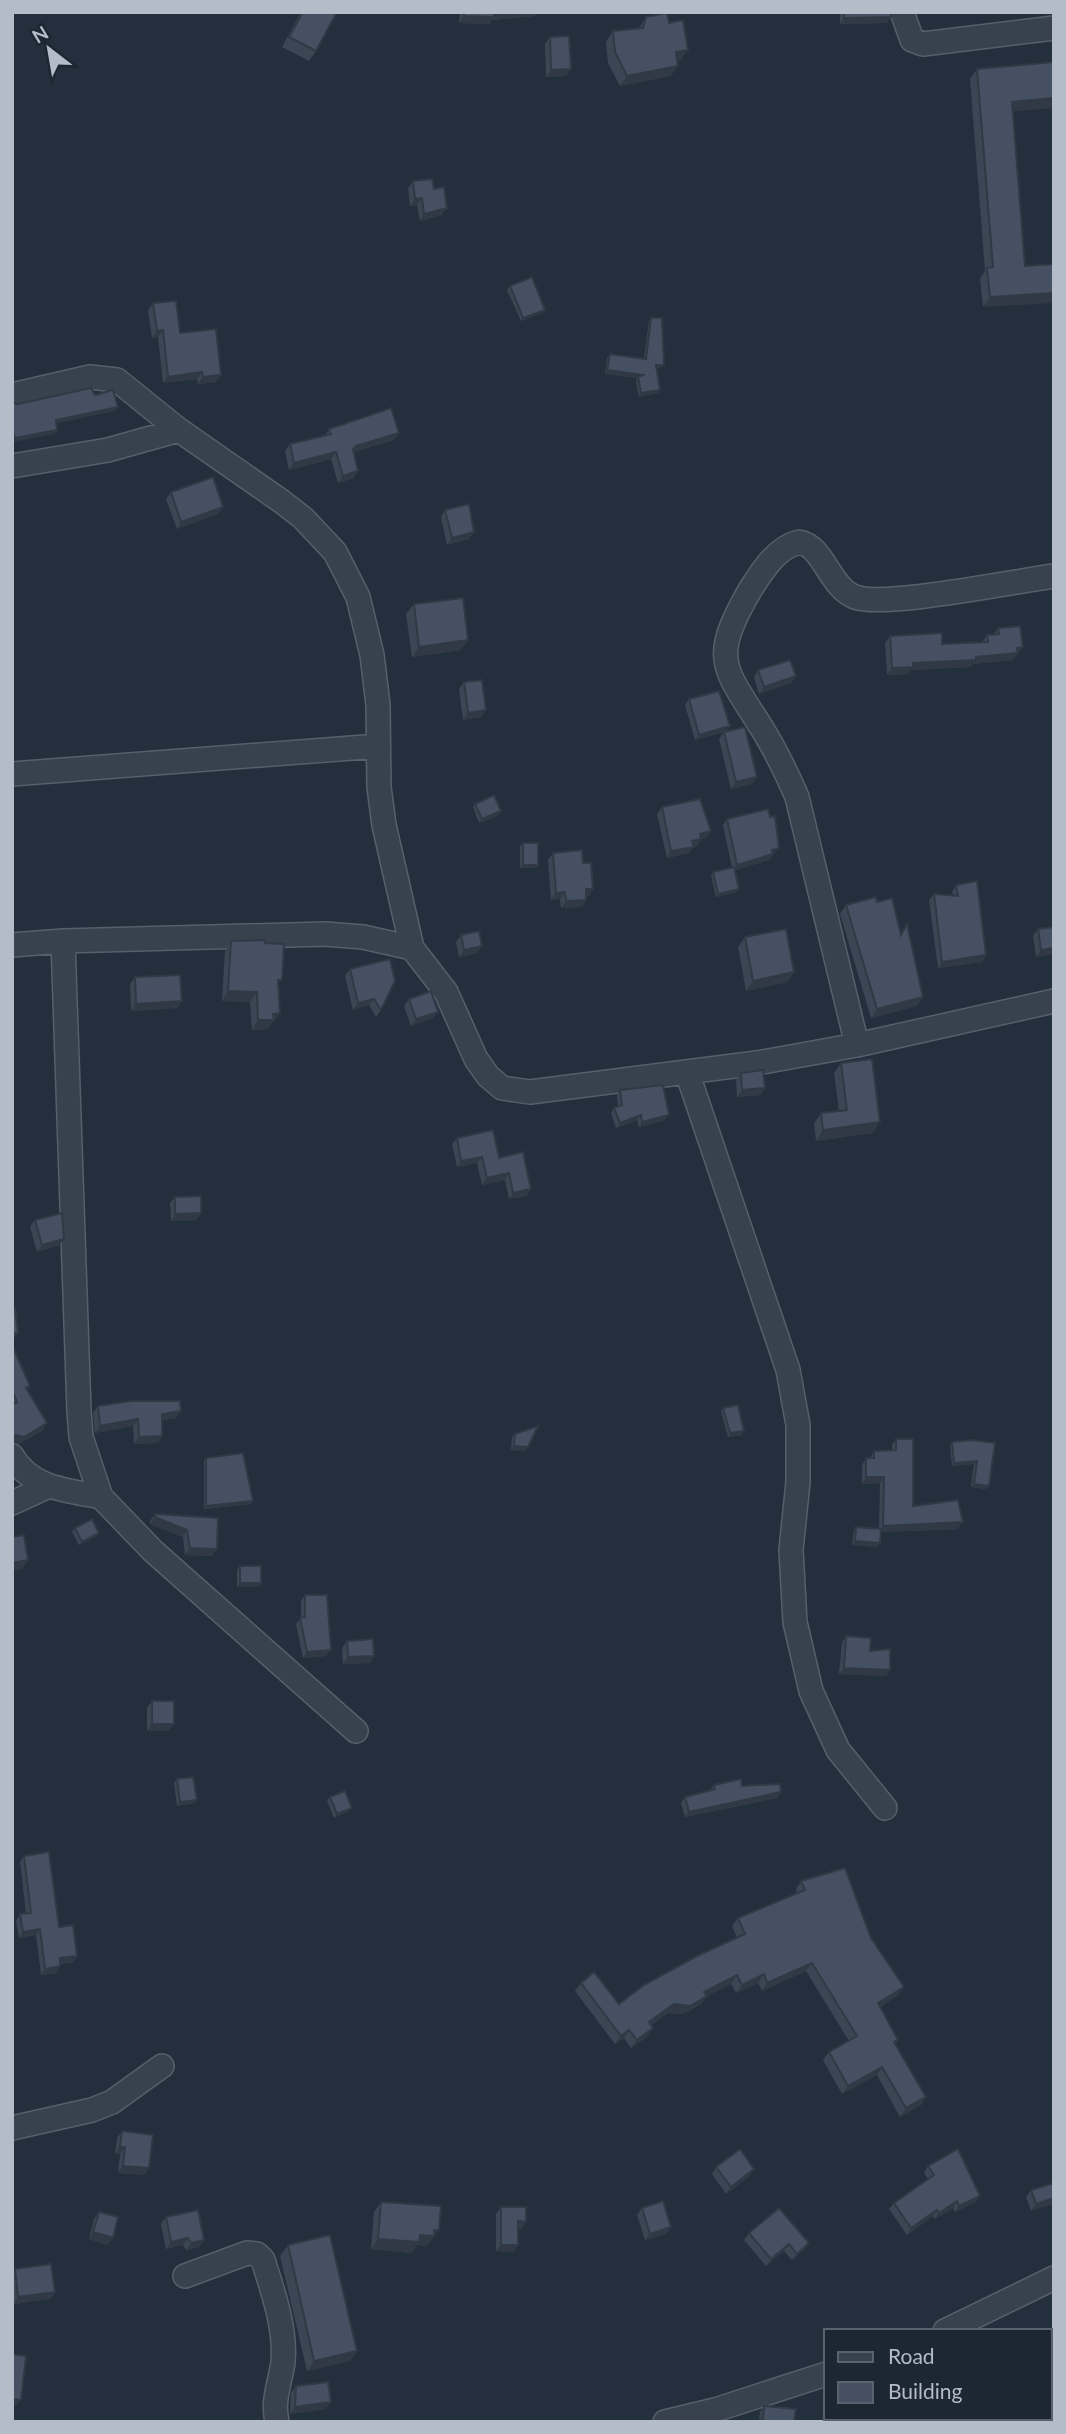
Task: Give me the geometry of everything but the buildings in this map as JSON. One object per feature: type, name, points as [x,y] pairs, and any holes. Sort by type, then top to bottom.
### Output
[{"type":"street","points":[[902,12],[912,40],[923,44],[1054,28]]},
{"type":"street","points":[[12,395],[90,377],[117,380],[179,430],[303,518],[335,552],[358,597],[372,656],[378,705],[384,825],[412,948],[446,992],[476,1059],[488,1076],[502,1088],[530,1092],[687,1072],[857,1045],[1054,1001]]},
{"type":"street","points":[[12,466],[108,450],[179,430]]},
{"type":"street","points":[[857,1045],[797,797],[781,760],[733,685],[726,663],[726,641],[736,615],[775,556],[799,541],[810,546],[831,578],[855,597],[907,597],[1054,576]]},
{"type":"street","points":[[12,774],[378,747]]},
{"type":"street","points":[[12,946],[63,941],[325,934],[363,937],[412,948]]},
{"type":"street","points":[[63,941],[79,1411],[81,1437],[101,1497],[153,1551],[356,1731]]},
{"type":"street","points":[[687,1072],[788,1370],[798,1425],[798,1482],[791,1550],[795,1622],[811,1691],[838,1750],[885,1808]]},
{"type":"street","points":[[12,1456],[30,1477],[47,1487],[101,1497]]},
{"type":"street","points":[[12,1503],[47,1487]]},
{"type":"street","points":[[12,2128],[92,2110],[112,2102],[162,2066]]},
{"type":"street","points":[[185,2276],[247,2253],[257,2254],[262,2260],[274,2295],[283,2339],[283,2362],[275,2398],[277,2422]]},
{"type":"street","points":[[967,2326],[1054,2278]]},
{"type":"street","points":[[665,2422],[715,2410],[824,2375]]}]
